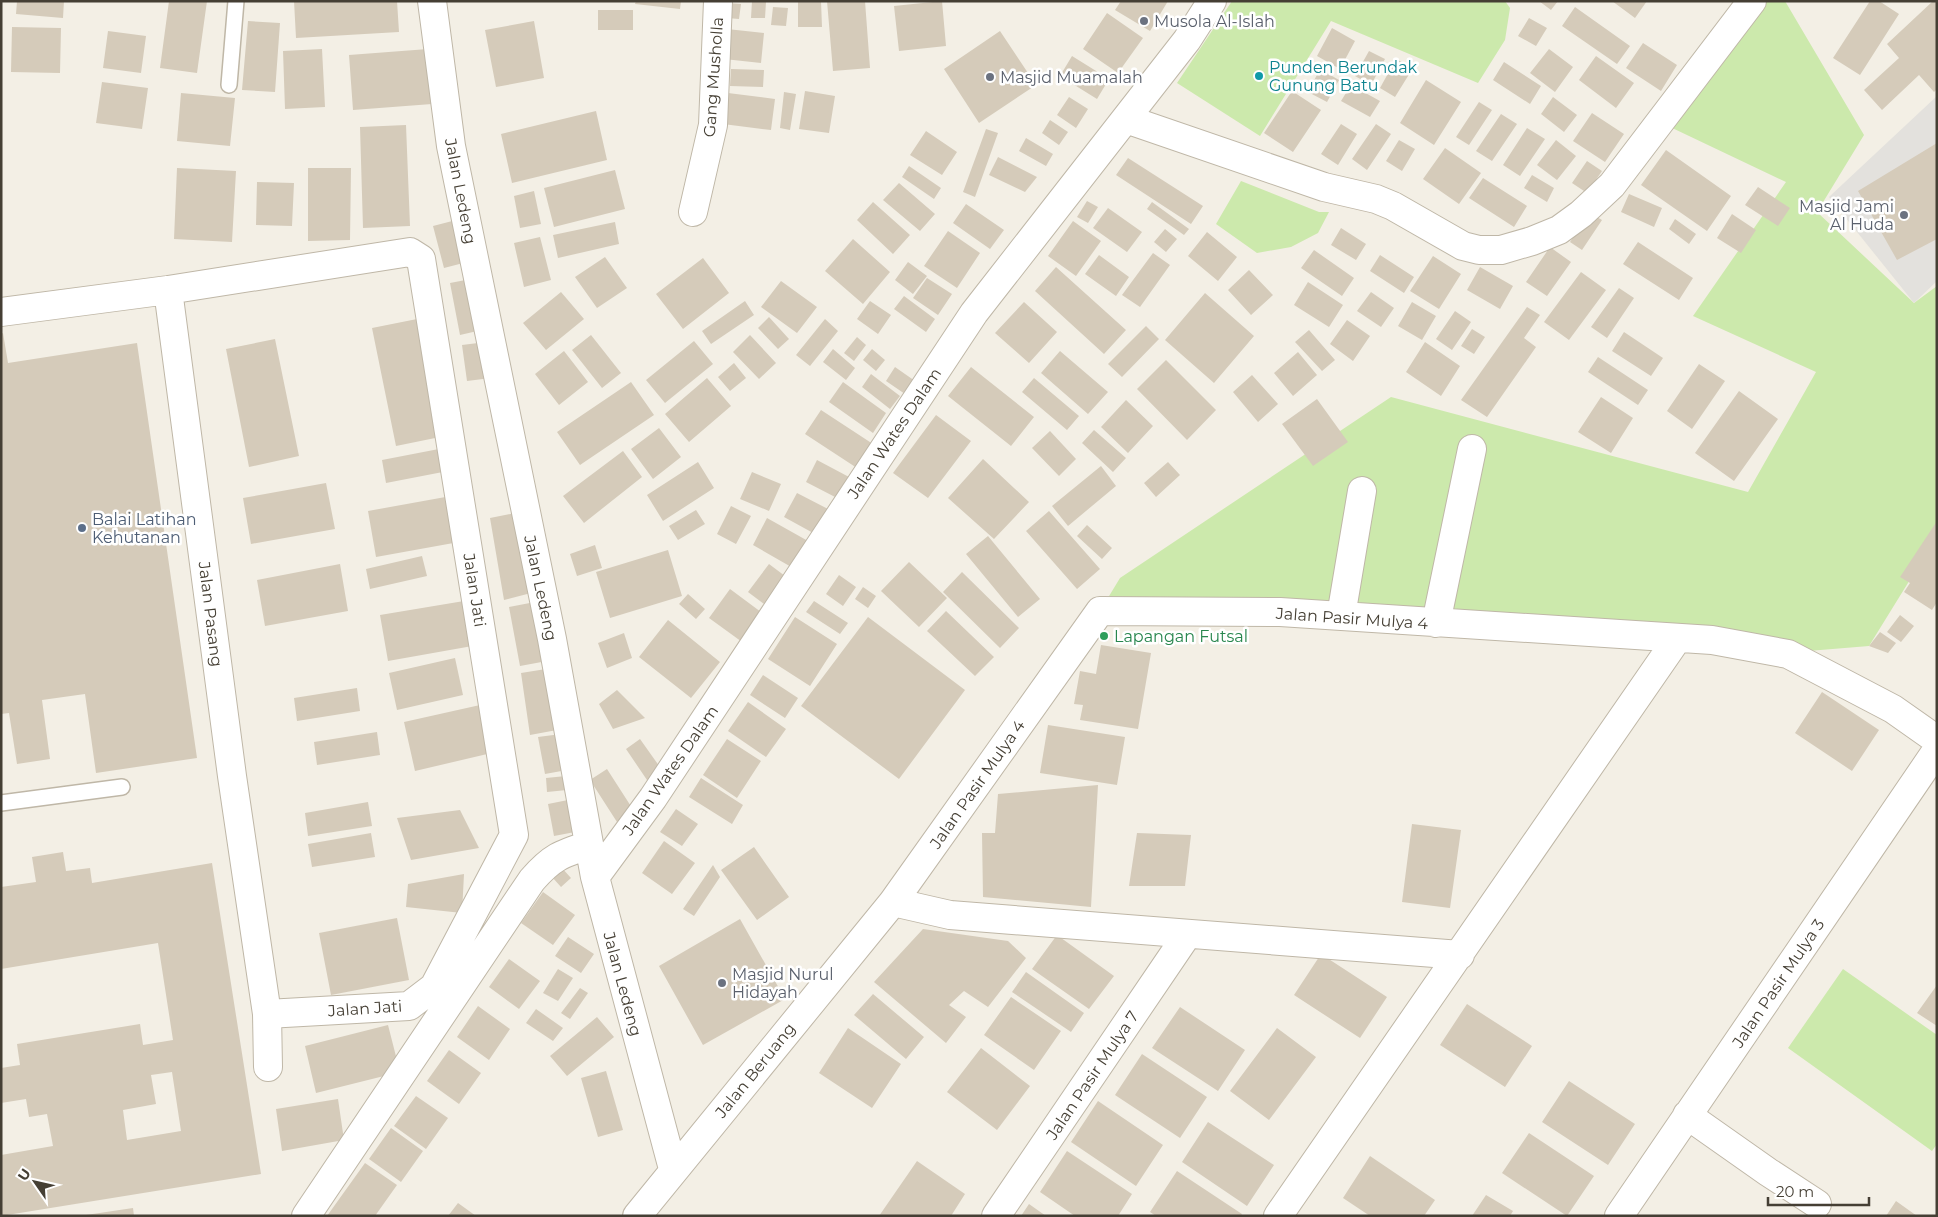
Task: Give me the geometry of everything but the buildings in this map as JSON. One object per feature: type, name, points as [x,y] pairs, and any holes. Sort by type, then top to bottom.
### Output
[{"type":"street","name":"Jalan Ledeng","points":[[432,1],[451,146],[520,491],[552,639],[595,877],[673,1169]]},
{"type":"street","name":"Gang Musholla","points":[[694,212],[713,125],[718,1]]},
{"type":"street","name":"Jalan Wates Dalam","points":[[595,877],[653,798],[974,313],[1187,40],[1212,1]]},
{"type":"street","points":[[1126,118],[1324,187],[1376,199],[1393,206],[1463,246],[1480,250],[1502,250],[1559,230],[1581,214],[1612,185],[1752,1]]},
{"type":"street","name":"Jalan Jati","points":[[168,290],[410,252],[421,259],[514,836],[434,988],[409,1006],[267,1014]]},
{"type":"street","points":[[1,312],[168,290]]},
{"type":"street","name":"Jalan Pasang","points":[[168,290],[232,776],[267,1014],[268,1067]]},
{"type":"street","points":[[1436,623],[1472,449]]},
{"type":"street","points":[[1341,616],[1362,491]]},
{"type":"street","name":"Jalan Pasir Mulya 4","points":[[893,902],[1100,611],[1270,612],[1712,640],[1788,654],[1892,709],[1937,740]]},
{"type":"street","points":[[1278,1216],[1677,639]]},
{"type":"street","name":"Jalan Pasir Mulya 3","points":[[1619,1216],[1937,750]]},
{"type":"street","points":[[306,1216],[532,880],[544,866],[557,856],[590,844]]},
{"type":"street","points":[[893,902],[950,915],[1460,955]]},
{"type":"street","name":"Jalan Beruang","points":[[637,1216],[673,1169],[893,902]]},
{"type":"street","name":"Jalan Pasir Mulya 7","points":[[996,1216],[1187,935]]},
{"type":"street","points":[[1687,1115],[1817,1204]]},
{"type":"lane","points":[[229,85],[236,1]]},
{"type":"lane","points":[[1,802],[122,787]]},
{"type":"green space","points":[[1232,1],[1505,1],[1510,8],[1505,40],[1478,83],[1331,21],[1260,136],[1177,83]]},
{"type":"green space","points":[[1754,1],[1785,1],[1864,135],[1817,212],[1914,303],[1937,286],[1937,536],[1869,646],[1784,653],[1100,611],[1120,578],[1391,397],[1748,492],[1816,372],[1693,316],[1786,182],[1668,126]]},
{"type":"green space","points":[[1241,181],[1319,212],[1329,212],[1318,233],[1291,247],[1257,253],[1216,224]]},
{"type":"green space","points":[[1843,969],[1937,1035],[1937,1144],[1932,1151],[1788,1048]]},
{"type":"shaded area","points":[[1937,96],[1937,281],[1914,303],[1829,197]]},
{"type":"place","name":"Musola Al-Islah","points":[[1144,21]]},
{"type":"place","name":"Punden Berundak Gunung Batu","points":[[1259,76]]},
{"type":"place","name":"Masjid Muamalah","points":[[990,77]]},
{"type":"place","name":"Masjid Jami Al Huda","points":[[1904,215]]},
{"type":"place","name":"Balai Latihan Kehutanan","points":[[82,528]]},
{"type":"place","name":"Lapangan Futsal","points":[[1104,636]]},
{"type":"place","name":"Masjid Nurul Hidayah","points":[[722,983]]}]
